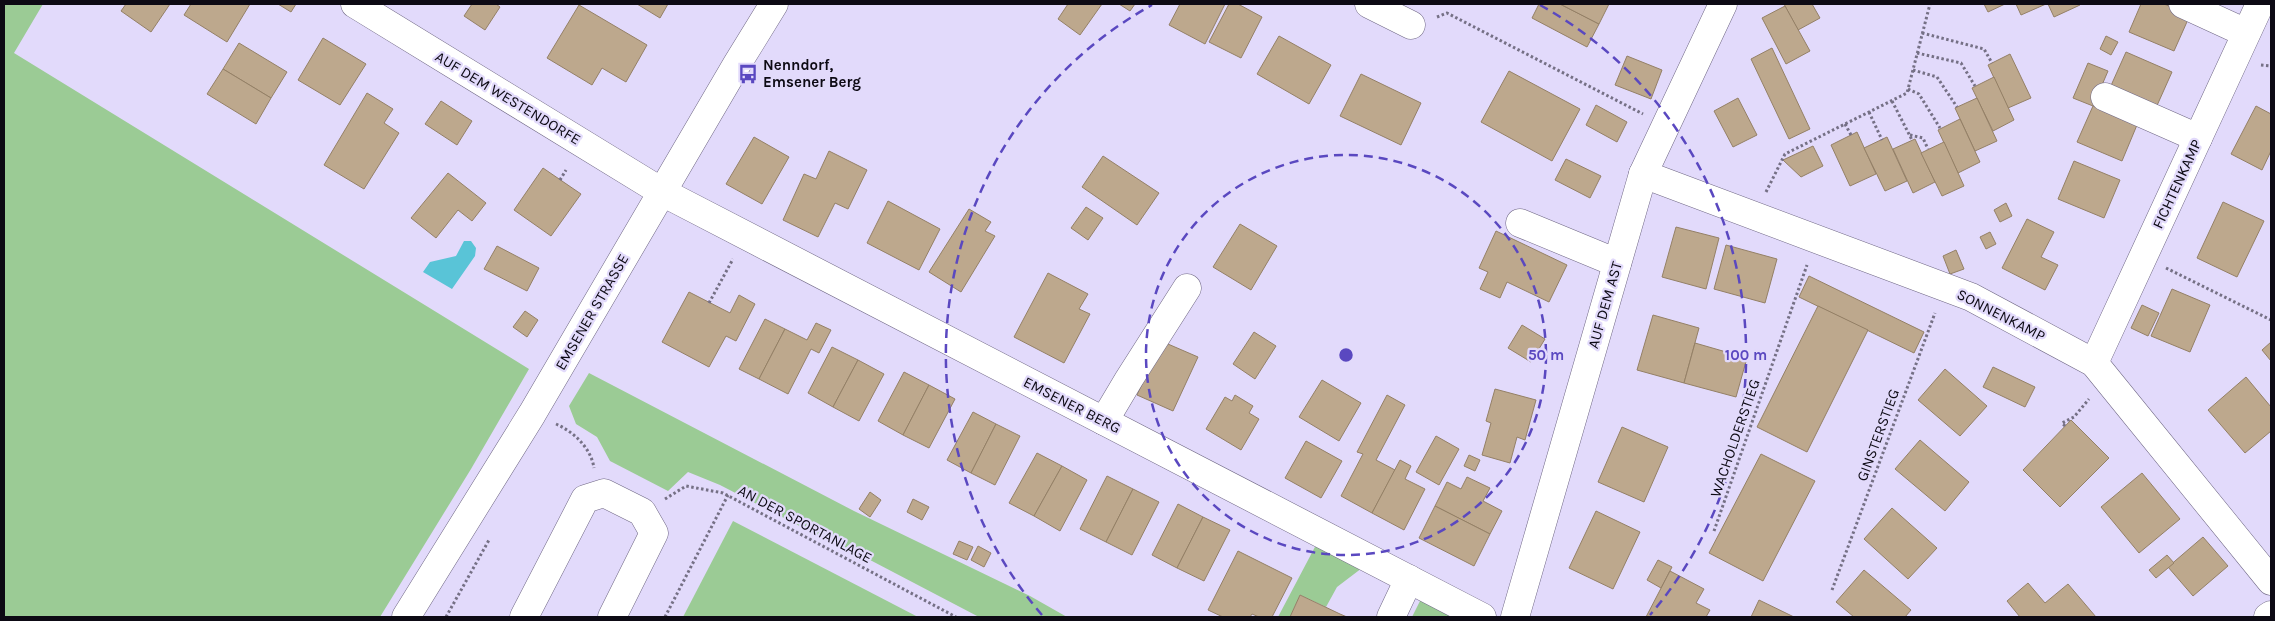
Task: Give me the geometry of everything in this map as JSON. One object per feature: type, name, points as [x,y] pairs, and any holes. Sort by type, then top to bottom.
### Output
[{"type":"street","name":"AUF DEM WESTENDORFE","points":[[355,4],[662,192]]},
{"type":"street","name":"EMSENER STRASSE","points":[[406,617],[532,414],[774,4]]},
{"type":"street","points":[[1369,4],[1411,26]]},
{"type":"street","name":"AUF DEM AST","points":[[1516,617],[1643,174],[1723,4]]},
{"type":"street","points":[[2184,4],[2246,33]]},
{"type":"street","name":"FICHTENKAMP","points":[[2102,373],[2143,257],[2260,4]]},
{"type":"street","points":[[2104,97],[2198,138]]},
{"type":"street","name":"SONNENKAMP","points":[[1643,174],[1971,297],[2102,373],[2271,581]]},
{"type":"street","name":"EMSENER BERG","points":[[662,192],[1482,617]]},
{"type":"street","points":[[1520,223],[1617,263]]},
{"type":"street","points":[[1104,421],[1187,288]]},
{"type":"street","points":[[524,617],[585,499],[604,493],[642,512],[654,533],[612,617]]},
{"type":"street","points":[[1390,617],[1409,580]]},
{"type":"path","points":[[1755,216],[1785,154],[1907,93],[1930,4]]},
{"type":"path","points":[[1411,26],[1447,13],[1666,126]]},
{"type":"path","points":[[1922,33],[1984,49],[1992,63]]},
{"type":"path","points":[[1917,53],[1961,64],[1975,86]]},
{"type":"path","points":[[1913,70],[1937,77],[1957,107]]},
{"type":"path","points":[[1908,89],[1919,94],[1940,128]]},
{"type":"path","points":[[1892,100],[1912,140]]},
{"type":"path","points":[[1869,112],[1882,140]]},
{"type":"path","points":[[1845,124],[1851,135]]},
{"type":"path","points":[[1909,134],[1923,138],[1928,150]]},
{"type":"path","points":[[560,180],[566,170]]},
{"type":"path","name":"WACHOLDERSTIEG","points":[[1714,531],[1817,239]]},
{"type":"path","points":[[709,303],[735,255]]},
{"type":"path","points":[[2143,257],[2271,320]]},
{"type":"path","name":"GINSTERSTIEG","points":[[1832,590],[1945,287]]},
{"type":"path","points":[[2065,426],[2062,423],[2074,417],[2089,398],[2102,373]]},
{"type":"path","points":[[532,414],[571,431],[592,457],[595,482],[604,493]]},
{"type":"path","name":"AN DER SPORTANLAGE","points":[[642,512],[686,486],[728,495],[956,617]]},
{"type":"path","points":[[665,617],[728,495]]},
{"type":"green space","points":[[4,4],[43,4],[14,53],[529,369],[471,469],[380,617],[4,617]]},
{"type":"green space","points":[[589,373],[854,511],[1030,596],[1067,617],[979,617],[720,485],[688,472],[668,491],[610,461],[597,437],[576,424],[569,406]]},
{"type":"green space","points":[[733,521],[918,617],[683,617]]},
{"type":"green space","points":[[1316,545],[1362,568],[1337,587],[1326,607],[1300,595],[1290,617],[1278,617]]},
{"type":"green space","points":[[1422,597],[1464,617],[1412,617]]},
{"type":"water","points":[[464,241],[471,241],[476,248],[475,256],[452,289],[423,272],[430,262],[456,256]]},
{"type":"building","points":[[126,4],[170,4],[151,32],[121,11]]},
{"type":"building","points":[[191,4],[250,4],[227,42],[184,15]]},
{"type":"building","points":[[278,4],[296,4],[291,12]]},
{"type":"building","points":[[472,4],[496,4],[500,7],[485,30],[464,16]]},
{"type":"building","points":[[637,4],[668,4],[660,18]]},
{"type":"building","points":[[1068,4],[1102,4],[1080,35],[1058,19]]},
{"type":"building","points":[[1119,4],[1135,4],[1130,11]]},
{"type":"building","points":[[1180,4],[1225,4],[1205,44],[1169,25]]},
{"type":"building","points":[[1229,4],[1238,4],[1262,17],[1241,58],[1209,42]]},
{"type":"building","points":[[1539,4],[1560,4],[1599,24],[1587,47],[1532,18]]},
{"type":"building","points":[[1560,4],[1609,4],[1599,24]]},
{"type":"building","points":[[1784,4],[1812,4],[1820,18],[1798,30]]},
{"type":"building","points":[[1984,4],[2005,4],[1988,12]]},
{"type":"building","points":[[2016,4],[2046,4],[2021,15]]},
{"type":"building","points":[[2048,4],[2080,4],[2080,5],[2054,17]]},
{"type":"building","points":[[2141,4],[2164,4],[2190,15],[2174,51],[2129,32]]},
{"type":"building","points":[[579,5],[647,45],[626,82],[602,68],[592,85],[547,58]]},
{"type":"building","points":[[1785,6],[1810,51],[1786,64],[1762,18]]},
{"type":"building","points":[[1279,36],[1331,65],[1309,104],[1257,74]]},
{"type":"building","points":[[2106,36],[2118,42],[2111,55],[2100,49]]},
{"type":"building","points":[[323,38],[366,64],[340,105],[298,80]]},
{"type":"building","points":[[239,43],[287,72],[271,98],[223,69]]},
{"type":"building","points":[[1772,48],[1810,129],[1789,139],[1751,59]]},
{"type":"building","points":[[2126,52],[2172,72],[2155,110],[2109,90]]},
{"type":"building","points":[[2010,54],[2031,98],[2008,108],[1988,65]]},
{"type":"building","points":[[1627,56],[1662,70],[1651,99],[1615,85]]},
{"type":"building","points":[[2088,63],[2108,71],[2093,106],[2073,98]]},
{"type":"building","points":[[223,69],[271,98],[256,124],[207,94]]},
{"type":"building","points":[[1509,71],[1580,109],[1552,161],[1481,122]]},
{"type":"building","points":[[1361,74],[1421,103],[1401,145],[1340,116]]},
{"type":"building","points":[[1994,77],[2014,120],[1993,131],[1972,88]]},
{"type":"building","points":[[367,93],[393,109],[384,123],[399,133],[364,189],[324,165]]},
{"type":"building","points":[[1738,98],[1757,135],[1733,147],[1714,111]]},
{"type":"building","points":[[1977,98],[1997,141],[1975,151],[1955,108]]},
{"type":"building","points":[[441,101],[472,121],[457,145],[425,124]]},
{"type":"building","points":[[1596,105],[1627,122],[1617,142],[1586,125]]},
{"type":"building","points":[[2093,106],[2137,125],[2122,161],[2077,142]]},
{"type":"building","points":[[2256,106],[2271,114],[2271,151],[2262,170],[2231,154]]},
{"type":"building","points":[[1960,119],[1980,162],[1958,173],[1938,130]]},
{"type":"building","points":[[1857,132],[1876,174],[1850,186],[1831,145]]},
{"type":"building","points":[[754,137],[789,157],[762,204],[726,184]]},
{"type":"building","points":[[1887,137],[1907,181],[1885,191],[1864,148]]},
{"type":"building","points":[[1915,139],[1935,182],[1913,193],[1893,149]]},
{"type":"building","points":[[1944,142],[1964,186],[1942,196],[1921,153]]},
{"type":"building","points":[[1813,146],[1823,166],[1801,177],[1783,160]]},
{"type":"building","points":[[829,151],[867,170],[848,209],[835,203],[818,237],[783,220],[804,174],[816,179]]},
{"type":"building","points":[[1103,156],[1159,193],[1137,225],[1082,187]]},
{"type":"building","points":[[1566,159],[1601,176],[1590,198],[1555,180]]},
{"type":"building","points":[[2074,161],[2120,180],[2104,218],[2058,199]]},
{"type":"building","points":[[543,168],[581,194],[551,236],[514,210]]},
{"type":"building","points":[[448,173],[486,203],[472,221],[458,210],[436,238],[411,218]]},
{"type":"building","points":[[888,201],[940,229],[919,270],[867,243]]},
{"type":"building","points":[[2223,202],[2264,221],[2237,277],[2197,258]]},
{"type":"building","points":[[2006,203],[2012,216],[2000,222],[1994,210]]},
{"type":"building","points":[[1086,207],[1103,218],[1088,240],[1071,228]]},
{"type":"building","points":[[969,209],[991,222],[985,231],[995,236],[961,292],[929,272]]},
{"type":"building","points":[[2027,219],[2054,232],[2041,257],[2058,265],[2045,290],[2002,268]]},
{"type":"building","points":[[1240,224],[1277,246],[1251,290],[1213,267]]},
{"type":"building","points":[[1676,227],[1719,238],[1706,289],[1662,277]]},
{"type":"building","points":[[1496,231],[1567,265],[1549,302],[1507,282],[1500,298],[1480,289],[1488,272],[1479,268]]},
{"type":"building","points":[[1990,232],[1996,244],[1986,249],[1980,237]]},
{"type":"building","points":[[1726,245],[1777,259],[1765,303],[1714,289]]},
{"type":"building","points":[[497,246],[539,268],[527,291],[484,269]]},
{"type":"building","points":[[1956,250],[1964,269],[1950,274],[1943,256]]},
{"type":"building","points":[[1048,273],[1088,294],[1079,309],[1090,314],[1064,363],[1014,337]]},
{"type":"building","points":[[1809,276],[1924,332],[1914,353],[1799,297]]},
{"type":"building","points":[[2172,289],[2210,305],[2190,352],[2151,336]]},
{"type":"building","points":[[689,292],[730,313],[739,295],[755,304],[736,341],[726,336],[709,367],[662,342]]},
{"type":"building","points":[[2142,305],[2159,313],[2148,336],[2131,328]]},
{"type":"building","points":[[1818,306],[1868,330],[1807,452],[1757,427]]},
{"type":"building","points":[[525,311],[538,320],[527,337],[513,327]]},
{"type":"building","points":[[1653,315],[1699,328],[1684,383],[1637,370]]},
{"type":"building","points":[[765,319],[785,329],[759,379],[739,369]]},
{"type":"building","points":[[816,323],[831,330],[819,353],[811,349],[788,394],[759,379],[785,329],[807,340]]},
{"type":"building","points":[[1522,325],[1545,339],[1531,362],[1508,348]]},
{"type":"building","points":[[1254,332],[1276,346],[1255,379],[1233,364]]},
{"type":"building","points":[[1161,341],[1198,357],[1173,411],[1137,395]]},
{"type":"building","points":[[2271,342],[2271,361],[2262,350]]},
{"type":"building","points":[[1695,343],[1747,358],[1736,397],[1684,383]]},
{"type":"building","points":[[832,347],[858,360],[833,407],[808,393]]},
{"type":"building","points":[[858,360],[884,374],[859,421],[833,407]]},
{"type":"building","points":[[1993,367],[2035,387],[2025,407],[1983,387]]},
{"type":"building","points":[[1945,369],[1987,406],[1960,436],[1918,400]]},
{"type":"building","points":[[904,372],[929,385],[903,435],[878,421]]},
{"type":"building","points":[[2246,377],[2271,407],[2271,431],[2245,453],[2208,410]]},
{"type":"building","points":[[1322,380],[1361,403],[1339,441],[1299,417]]},
{"type":"building","points":[[929,385],[955,399],[929,448],[903,435]]},
{"type":"building","points":[[1495,389],[1536,400],[1525,440],[1517,437],[1510,463],[1482,455],[1491,423],[1486,421]]},
{"type":"building","points":[[1235,395],[1253,406],[1249,413],[1259,419],[1241,450],[1206,429],[1225,397],[1232,401]]},
{"type":"building","points":[[1387,395],[1405,405],[1376,460],[1395,470],[1372,513],[1341,496],[1363,454],[1357,452]]},
{"type":"building","points":[[973,412],[996,424],[971,473],[947,460]]},
{"type":"building","points":[[2071,420],[2109,458],[2060,507],[2023,470]]},
{"type":"building","points":[[996,424],[1020,436],[995,485],[971,473]]},
{"type":"building","points":[[1622,427],[1668,447],[1644,502],[1598,482]]},
{"type":"building","points":[[1436,436],[1459,449],[1439,485],[1416,472]]},
{"type":"building","points":[[1920,440],[1969,482],[1945,511],[1895,469]]},
{"type":"building","points":[[1306,441],[1342,461],[1321,498],[1285,478]]},
{"type":"building","points":[[1037,453],[1062,466],[1034,516],[1009,503]]},
{"type":"building","points":[[1761,454],[1815,481],[1763,581],[1709,553]]},
{"type":"building","points":[[1469,455],[1480,460],[1475,471],[1464,466]]},
{"type":"building","points":[[1400,460],[1411,466],[1405,479],[1425,489],[1404,530],[1372,513]]},
{"type":"building","points":[[1062,466],[1087,480],[1060,531],[1034,516]]},
{"type":"building","points":[[2142,473],[2180,519],[2139,553],[2101,507]]},
{"type":"building","points":[[1107,476],[1133,489],[1106,542],[1080,529]]},
{"type":"building","points":[[1467,477],[1490,488],[1483,501],[1502,511],[1490,534],[1435,506],[1447,482],[1461,489]]},
{"type":"building","points":[[1133,489],[1159,502],[1132,555],[1106,542]]},
{"type":"building","points":[[870,492],[881,500],[870,517],[859,509]]},
{"type":"building","points":[[913,499],[929,507],[922,520],[907,512]]},
{"type":"building","points":[[1178,504],[1203,517],[1177,568],[1152,555]]},
{"type":"building","points":[[1435,506],[1490,534],[1474,566],[1419,538]]},
{"type":"building","points":[[1892,508],[1937,548],[1908,579],[1864,539]]},
{"type":"building","points":[[1596,511],[1640,532],[1613,589],[1569,568]]},
{"type":"building","points":[[1203,517],[1230,530],[1204,581],[1177,568]]},
{"type":"building","points":[[2203,537],[2228,566],[2193,596],[2168,567]]},
{"type":"building","points":[[959,541],[973,547],[967,560],[953,554]]},
{"type":"building","points":[[978,546],[991,553],[984,567],[971,560]]},
{"type":"building","points":[[1238,551],[1292,578],[1272,617],[1259,617],[1252,614],[1250,617],[1223,617],[1208,610]]},
{"type":"building","points":[[2167,555],[2174,563],[2156,578],[2149,570]]},
{"type":"building","points":[[1658,560],[1672,567],[1661,588],[1647,580]]},
{"type":"building","points":[[1864,570],[1911,610],[1905,617],[1854,617],[1836,602]]},
{"type":"building","points":[[1670,571],[1704,589],[1696,603],[1710,610],[1706,617],[1646,617]]},
{"type":"building","points":[[2028,583],[2045,603],[2068,584],[2096,617],[2020,617],[2007,601]]},
{"type":"building","points":[[1300,595],[1340,614],[1347,617],[1290,617]]},
{"type":"building","points":[[1759,600],[1794,617],[1751,617]]},
{"type":"place","name":"Nenndorf, Emsener Berg","points":[[748,74]]}]
